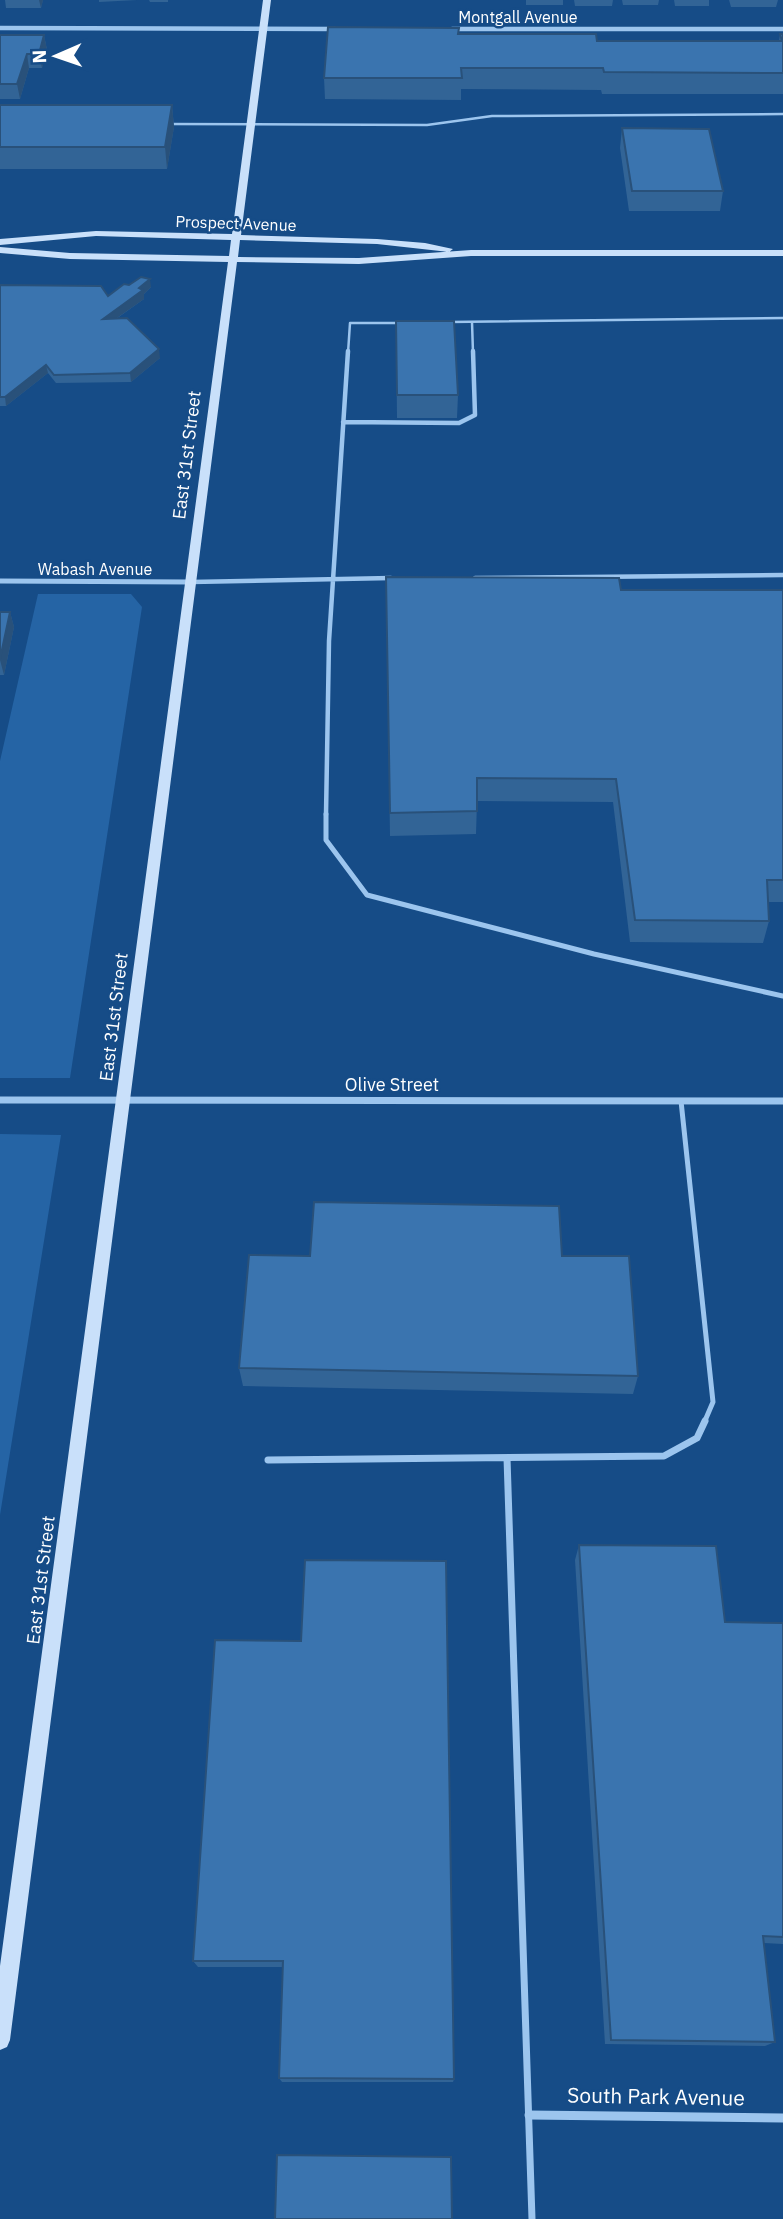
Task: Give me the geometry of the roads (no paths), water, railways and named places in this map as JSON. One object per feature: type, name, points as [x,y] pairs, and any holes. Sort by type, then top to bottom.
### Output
[{"type":"main road","name":"East 31st Street","points":[[0,2040],[267,0]]},
{"type":"main road","name":"Prospect Avenue","points":[[0,242],[74,235],[356,239],[416,244],[471,253]]},
{"type":"main road","name":"Prospect Avenue","points":[[0,250],[58,255],[359,261],[471,253],[783,253]]},
{"type":"street","points":[[0,28],[342,29]]},
{"type":"street","name":"Montgall Avenue","points":[[447,29],[783,29]]},
{"type":"street","name":"Wabash Avenue","points":[[0,581],[190,582]]},
{"type":"street","name":"Olive Street","points":[[0,1100],[783,1101]]},
{"type":"street","name":"South Park Avenue","points":[[529,2115],[783,2118]]},
{"type":"lane","points":[[167,124],[427,124],[492,116],[783,114]]},
{"type":"lane","points":[[445,323],[555,319],[783,318]]},
{"type":"lane","points":[[404,323],[350,323],[329,641],[326,840],[367,895],[594,954],[783,996]]},
{"type":"lane","points":[[343,422],[459,423],[475,415],[472,323]]},
{"type":"lane","points":[[471,578],[783,575]]},
{"type":"lane","points":[[190,582],[402,578]]},
{"type":"lane","points":[[268,1460],[664,1456],[697,1438],[713,1402],[681,1101]]},
{"type":"lane","points":[[507,1458],[532,2219]]}]
